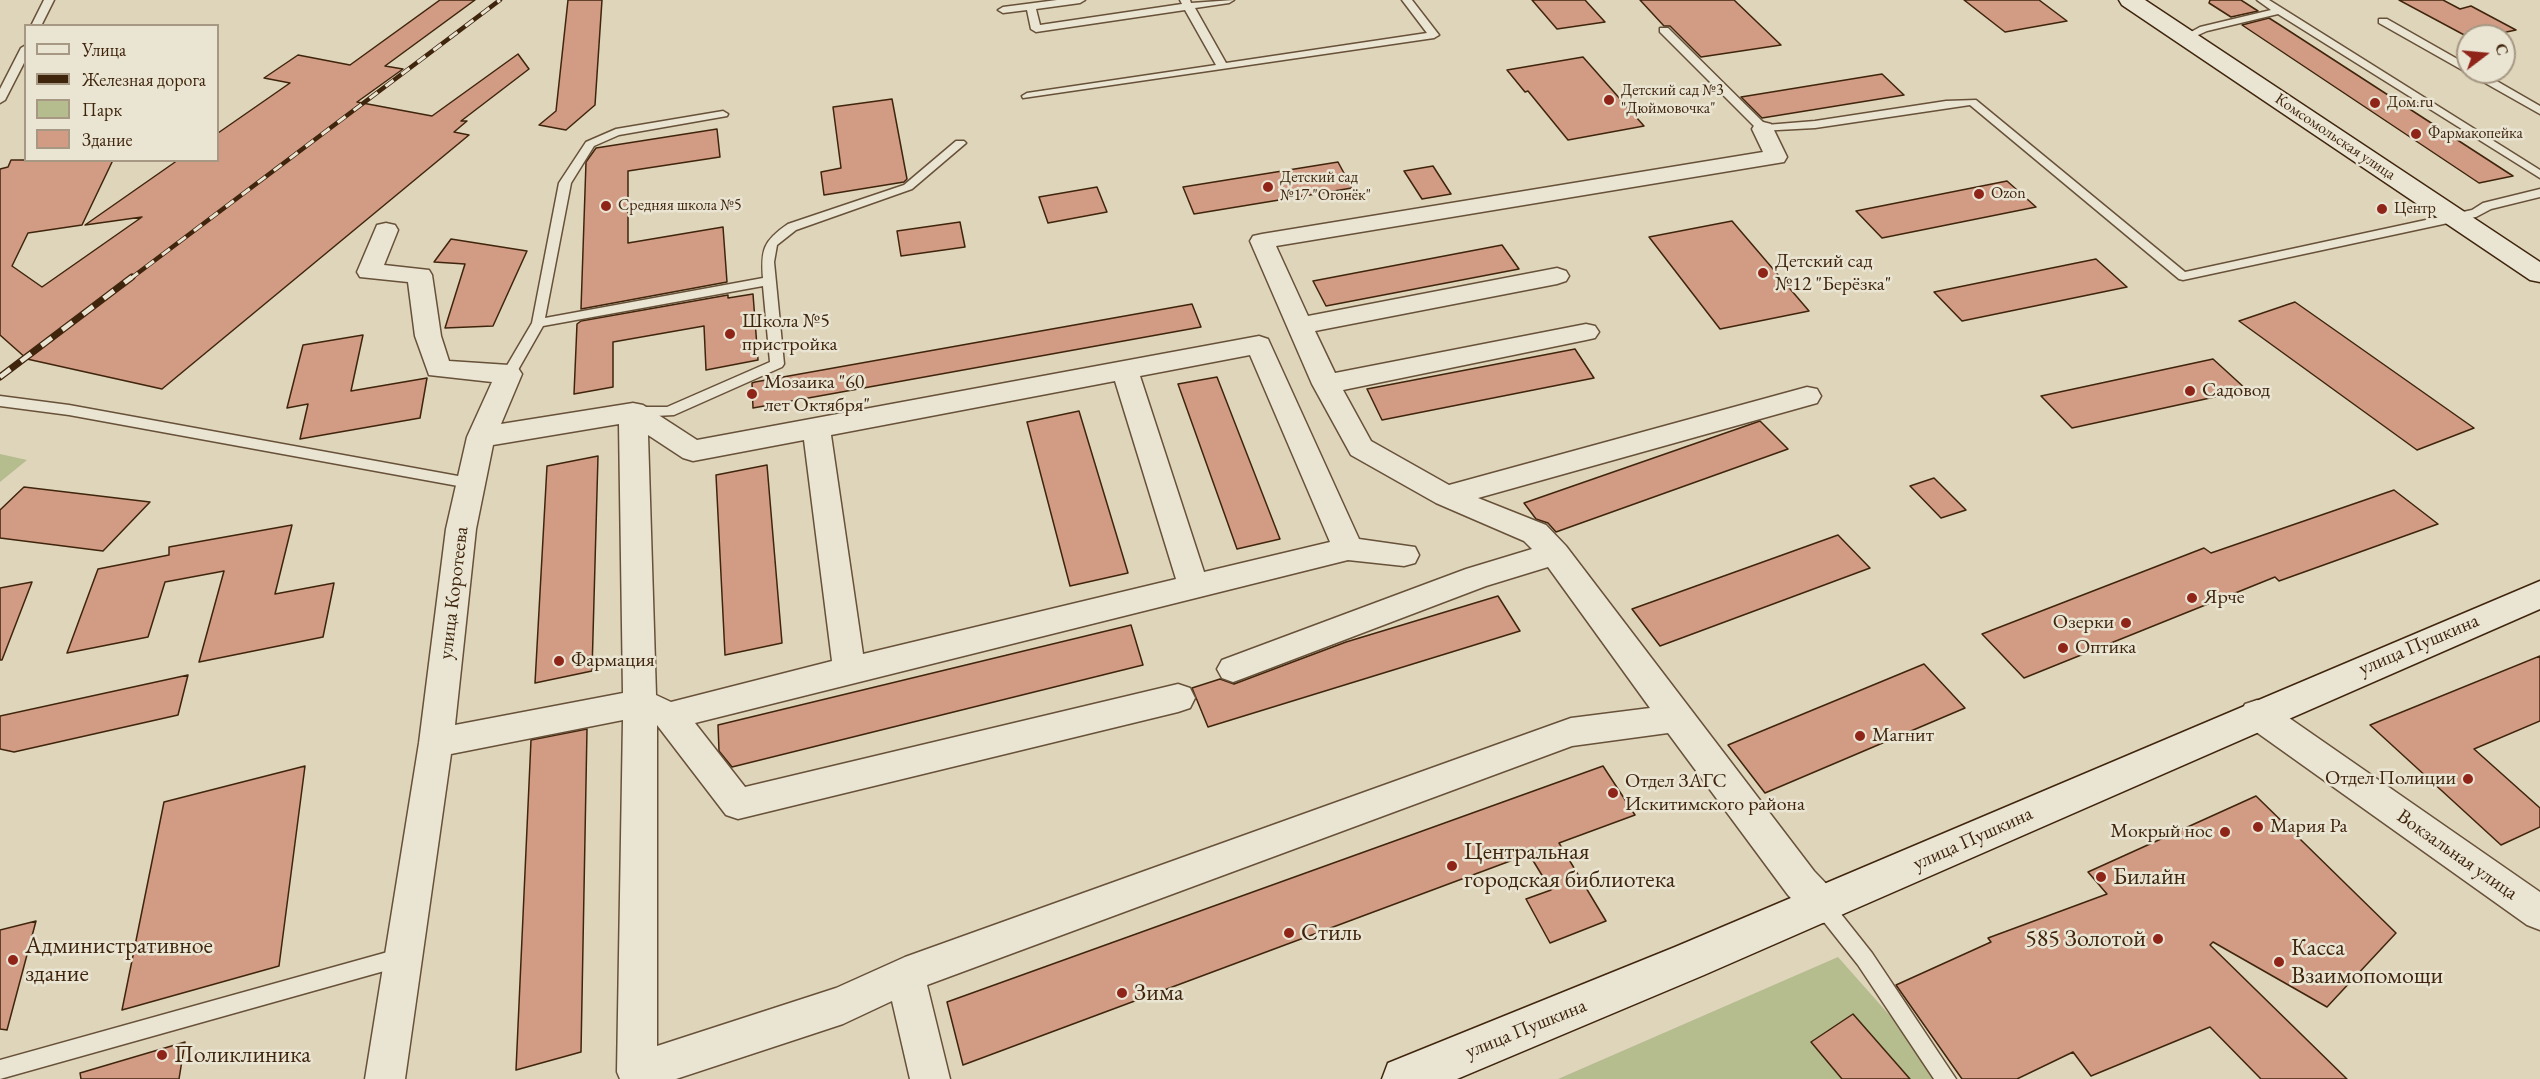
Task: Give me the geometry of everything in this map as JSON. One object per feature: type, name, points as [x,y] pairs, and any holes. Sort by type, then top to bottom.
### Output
[{"type":"street","name":"Комсомольская улица","points":[[2130,0],[2540,274]]},
{"type":"street","points":[[1762,129],[1776,157],[1262,241],[1326,384],[1361,448],[1446,496],[1535,533],[1555,554],[1676,718],[1802,883],[1823,906]]},
{"type":"street","points":[[386,230],[369,272],[420,276],[428,336],[438,369],[509,374]]},
{"type":"street","points":[[1299,326],[1557,276]]},
{"type":"street","points":[[1326,384],[1586,332]]},
{"type":"street","points":[[481,437],[633,412],[693,451],[1259,345],[1348,549]]},
{"type":"street","points":[[1125,370],[1194,588]]},
{"type":"street","name":"улица Коротеева","points":[[385,1079],[436,743],[461,529],[481,437],[509,374]]},
{"type":"street","points":[[1446,496],[1807,396]]},
{"type":"street","points":[[633,412],[655,710],[637,1072],[843,1005],[905,975],[1571,732],[1676,718]]},
{"type":"street","points":[[816,428],[849,670]]},
{"type":"street","points":[[436,743],[655,710],[849,670],[1348,549],[1404,555]]},
{"type":"street","points":[[1233,669],[1478,577],[1555,554]]},
{"type":"street","name":"улица Пушкина","points":[[1404,1079],[1823,906],[2257,714],[2540,594]]},
{"type":"street","points":[[655,710],[738,804],[1178,698]]},
{"type":"street","name":"Вокзальная улица","points":[[2257,714],[2540,913]]},
{"type":"street","points":[[905,975],[930,1079]]},
{"type":"lane","points":[[37,24],[49,0]]},
{"type":"lane","points":[[1004,10],[1080,0]]},
{"type":"lane","points":[[1031,7],[1036,29],[1186,3],[1229,0]]},
{"type":"lane","points":[[1027,96],[1434,35],[1407,0]]},
{"type":"lane","points":[[2262,0],[2540,175]]},
{"type":"lane","points":[[1186,3],[1222,66]]},
{"type":"lane","points":[[2185,38],[2204,29],[2279,11]]},
{"type":"lane","points":[[2383,21],[2456,62]]},
{"type":"lane","points":[[1664,30],[1762,129],[1807,127],[1934,105],[1972,102],[2183,276],[2476,213],[2487,206],[2540,193]]},
{"type":"lane","points":[[0,100],[24,52]]},
{"type":"lane","points":[[2494,84],[2540,111]]},
{"type":"lane","points":[[509,374],[538,323],[565,183],[590,144],[616,132],[723,114]]},
{"type":"lane","points":[[633,412],[669,412],[777,364],[767,252],[775,237],[792,227],[908,188],[960,143]]},
{"type":"lane","points":[[538,323],[769,281]]},
{"type":"lane","points":[[0,401],[69,410],[470,483]]},
{"type":"lane","points":[[1823,906],[1865,959],[1946,1079]]},
{"type":"lane","points":[[0,1070],[402,957]]},
{"type":"green space","points":[[0,454],[27,460],[0,482]]},
{"type":"green space","points":[[1838,957],[1946,1079],[1558,1079]]},
{"type":"building","points":[[440,0],[475,0],[385,66],[403,69],[357,102],[432,116],[518,54],[529,69],[461,121],[467,121],[454,132],[469,135],[162,389],[27,359],[0,335],[0,169],[8,167],[11,160],[112,162],[82,225],[28,233],[12,266],[42,287],[142,217],[85,225],[175,162],[219,162],[219,132],[290,83],[264,78],[298,55],[350,65]]},
{"type":"building","points":[[568,0],[602,0],[595,105],[566,130],[539,125],[556,111]]},
{"type":"building","points":[[1532,0],[1585,0],[1605,22],[1557,29]]},
{"type":"building","points":[[1640,0],[1734,0],[1781,45],[1701,57],[1670,26],[1664,26]]},
{"type":"building","points":[[1964,0],[2039,0],[2067,21],[2005,32]]},
{"type":"building","points":[[2210,0],[2241,0],[2258,11],[2231,17],[2209,3]]},
{"type":"building","points":[[2399,0],[2443,0],[2460,9],[2471,6],[2505,24],[2456,24],[2456,31]]},
{"type":"building","points":[[2269,18],[2513,176],[2479,183],[2242,25]]},
{"type":"building","name":"Детский сад №3 \"Дюймовочка\"","points":[[1583,57],[1644,126],[1568,140],[1528,91],[1525,92],[1507,70]]},
{"type":"building","points":[[1882,74],[1904,95],[1762,118],[1741,97]]},
{"type":"building","points":[[892,99],[907,179],[904,182],[824,195],[821,172],[841,168],[833,107]]},
{"type":"building","name":"Средняя школа №5","points":[[717,129],[720,157],[628,171],[628,243],[723,227],[727,282],[581,309],[586,162],[596,148]]},
{"type":"building","name":"Детский сад №17 \"Огонёк\"","points":[[1338,162],[1352,188],[1194,214],[1183,187]]},
{"type":"building","points":[[1433,166],[1451,194],[1422,199],[1404,171]]},
{"type":"building","points":[[2007,181],[2036,207],[1882,238],[1856,211]]},
{"type":"building","points":[[1097,187],[1107,212],[1048,223],[1039,197]]},
{"type":"building","name":"Детский сад №12 \"Берёзка\"","points":[[1732,221],[1809,311],[1720,329],[1649,237]]},
{"type":"building","points":[[960,222],[965,247],[901,256],[897,231]]},
{"type":"building","points":[[451,239],[527,251],[493,326],[445,328],[465,264],[434,262]]},
{"type":"building","points":[[1502,245],[1519,269],[1326,306],[1313,281]]},
{"type":"building","points":[[2096,259],[2127,287],[1962,321],[1934,292]]},
{"type":"building","name":"Школа №5 пристройка","points":[[753,294],[758,360],[706,370],[704,326],[613,342],[613,387],[574,394],[577,324],[581,321],[728,295],[728,298]]},
{"type":"building","points":[[2295,302],[2474,428],[2417,450],[2239,321]]},
{"type":"building","points":[[1192,304],[1201,327],[753,408],[752,383],[755,382]]},
{"type":"building","points":[[363,335],[351,391],[427,378],[420,418],[300,439],[308,404],[287,408],[303,345]]},
{"type":"building","points":[[1575,349],[1594,378],[1382,420],[1367,389]]},
{"type":"building","points":[[2213,359],[2247,390],[2072,428],[2041,396]]},
{"type":"building","points":[[1217,377],[1280,539],[1237,549],[1178,384]]},
{"type":"building","points":[[1079,411],[1128,573],[1070,586],[1027,422]]},
{"type":"building","points":[[1760,421],[1788,449],[1556,532],[1548,523],[1536,519],[1524,503]]},
{"type":"building","points":[[598,456],[592,671],[535,683],[547,466]]},
{"type":"building","points":[[767,465],[782,643],[725,655],[716,475]]},
{"type":"building","points":[[1934,478],[1966,510],[1941,518],[1910,486]]},
{"type":"building","points":[[24,487],[150,502],[103,551],[0,538],[0,510]]},
{"type":"building","points":[[2394,490],[2438,524],[2279,581],[2275,577],[2024,678],[1982,634],[2204,548],[2211,553]]},
{"type":"building","points":[[292,525],[275,594],[334,583],[323,637],[199,662],[224,571],[165,582],[148,637],[67,653],[98,569],[169,555],[169,547]]},
{"type":"building","points":[[1838,535],[1870,568],[1660,646],[1632,609]]},
{"type":"building","points":[[32,582],[2,660],[0,660],[0,588]]},
{"type":"building","points":[[1498,596],[1520,631],[1208,727],[1192,688],[1220,679],[1234,684],[1346,642]]},
{"type":"building","points":[[1131,625],[1143,665],[732,767],[719,751],[718,725]]},
{"type":"building","name":"Отдел Полиции","points":[[2540,656],[2540,721],[2474,749],[2540,808],[2540,827],[2501,845],[2370,725]]},
{"type":"building","points":[[1924,664],[1965,708],[1765,793],[1728,745]]},
{"type":"building","points":[[188,675],[178,715],[14,752],[0,749],[0,716]]},
{"type":"building","points":[[587,729],[581,1052],[516,1070],[531,740]]},
{"type":"building","points":[[305,766],[279,966],[122,1010],[164,802]]},
{"type":"building","points":[[1603,766],[1635,815],[1559,843],[1606,921],[1550,943],[1526,899],[1551,890],[1529,854],[963,1065],[947,1002]]},
{"type":"building","points":[[2256,796],[2396,933],[2327,1007],[2213,942],[2210,945],[2347,1079],[2261,1079],[2210,1027],[2091,1076],[2073,1052],[2017,1079],[1962,1079],[1896,985],[1991,942],[1988,938],[2107,894],[2088,872]]},
{"type":"building","name":"Административное здание","points":[[36,921],[7,1030],[0,1029],[0,930]]},
{"type":"building","points":[[1853,1014],[1910,1079],[1842,1079],[1811,1042]]},
{"type":"building","name":"Поликлиника","points":[[185,1042],[179,1079],[81,1079],[80,1073]]},
{"type":"railway","points":[[130,279],[500,0]]},
{"type":"railway","points":[[0,377],[132,277]]},
{"type":"place","name":"Детский сад №3 \"Дюймовочка\"","points":[[1609,100]]},
{"type":"place","name":"Дом.ru","points":[[2375,103]]},
{"type":"place","name":"Фармакопейка","points":[[2416,134]]},
{"type":"place","name":"Детский сад №17 \"Огонёк\"","points":[[1268,187]]},
{"type":"place","name":"Ozon","points":[[1979,194]]},
{"type":"place","name":"Средняя школа №5","points":[[606,206]]},
{"type":"place","name":"Центр","points":[[2382,209]]},
{"type":"place","name":"Детский сад №12 \"Берёзка\"","points":[[1763,273]]},
{"type":"place","name":"Школа №5 пристройка","points":[[730,334]]},
{"type":"place","name":"Садовод","points":[[2190,391]]},
{"type":"place","name":"Мозаика \"60 лет Октября\"","points":[[752,394]]},
{"type":"place","name":"Ярче","points":[[2192,598]]},
{"type":"place","name":"Озерки","points":[[2126,623]]},
{"type":"place","name":"Оптика","points":[[2063,648]]},
{"type":"place","name":"Фармация","points":[[559,661]]},
{"type":"place","name":"Магнит","points":[[1860,736]]},
{"type":"place","name":"Отдел Полиции","points":[[2468,779]]},
{"type":"place","name":"Отдел ЗАГС Искитимского района","points":[[1613,793]]},
{"type":"place","name":"Мария Ра","points":[[2258,827]]},
{"type":"place","name":"Мокрый нос","points":[[2225,832]]},
{"type":"place","name":"Центральная городская библиотека","points":[[1452,866]]},
{"type":"place","name":"Билайн","points":[[2101,877]]},
{"type":"place","name":"Стиль","points":[[1289,933]]},
{"type":"place","name":"585 Золотой","points":[[2158,939]]},
{"type":"place","name":"Административное здание","points":[[13,960]]},
{"type":"place","name":"Касса Взаимопомощи","points":[[2279,962]]},
{"type":"place","name":"Зима","points":[[1122,993]]},
{"type":"place","name":"Поликлиника","points":[[162,1055]]}]
